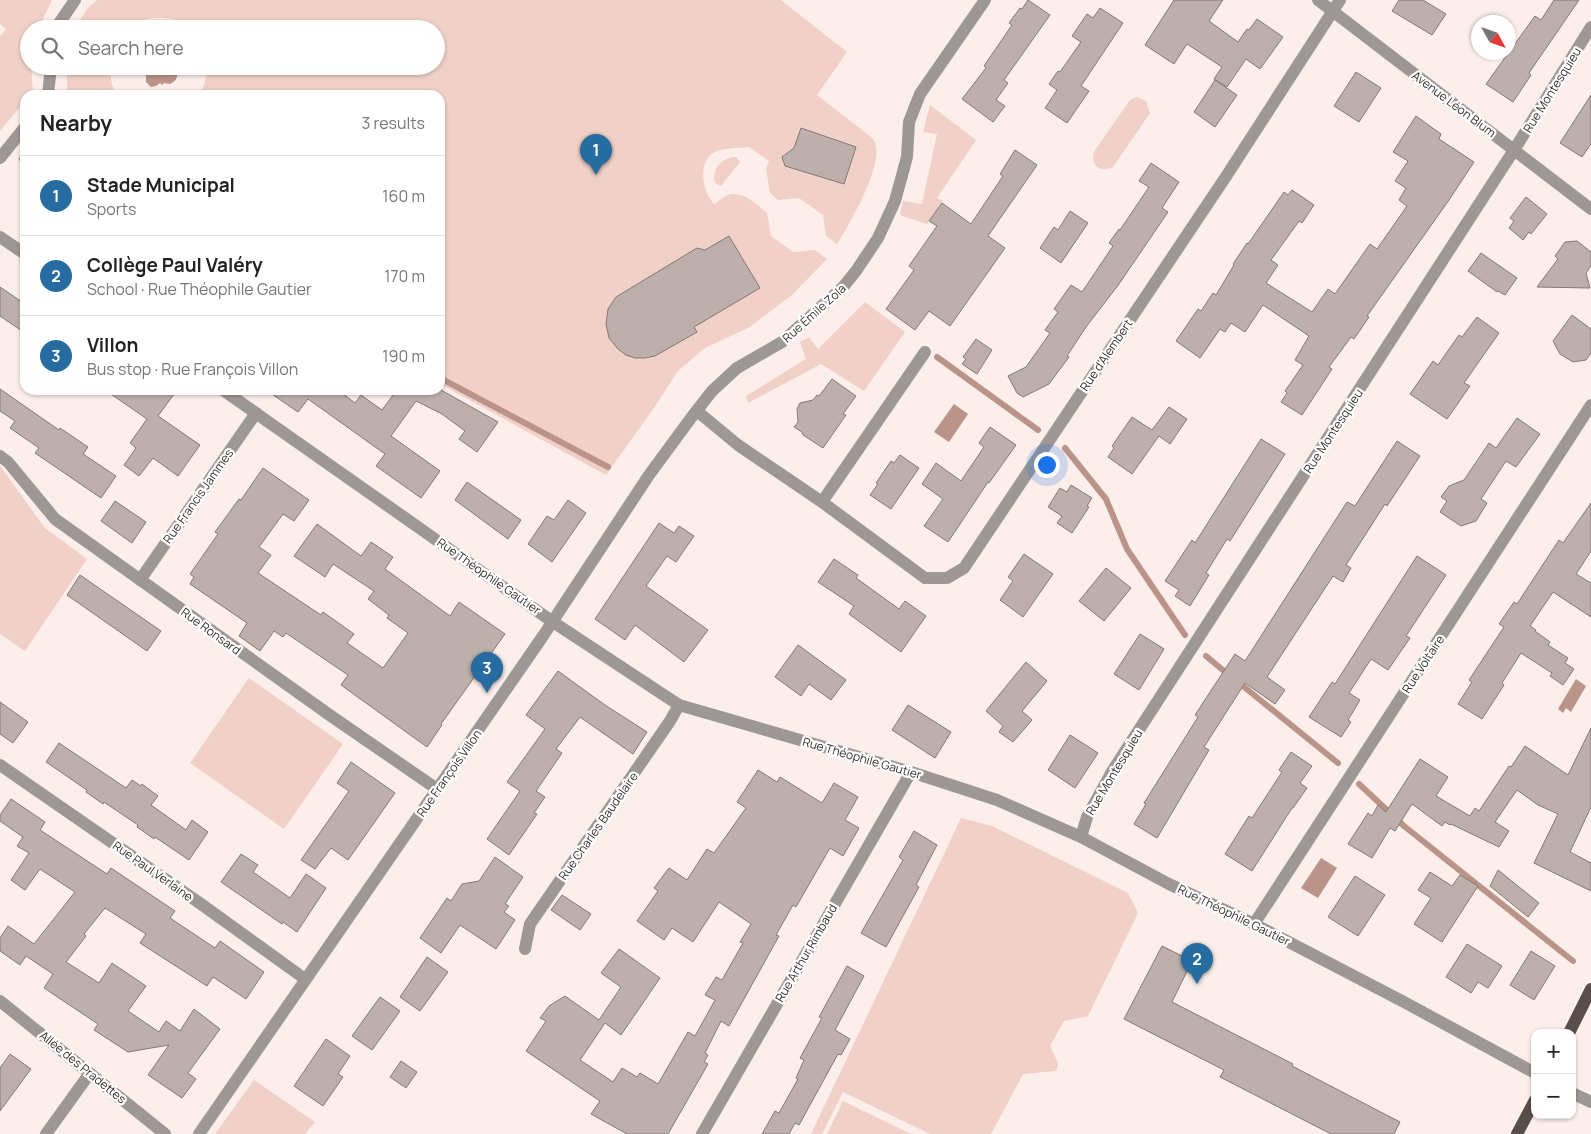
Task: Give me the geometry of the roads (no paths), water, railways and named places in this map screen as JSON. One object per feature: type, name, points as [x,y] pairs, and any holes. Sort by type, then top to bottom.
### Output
[{"type":"main road","points":[[1571,1029],[1591,989]]},
{"type":"main road","points":[[1517,1134],[1531,1108]]},
{"type":"street","points":[[63,20],[75,0]]},
{"type":"street","name":"Rue Émile Zola","points":[[697,411],[712,392],[737,368],[782,342],[843,288],[856,271],[878,238],[895,201],[907,157],[908,122],[920,94],[985,0]]},
{"type":"street","name":"Avenue Léon Blum","points":[[1318,0],[1591,209]]},
{"type":"street","name":"Rue d'Alembert","points":[[697,411],[738,445],[822,502],[925,578],[947,578],[964,568],[1221,183],[1340,0]]},
{"type":"street","name":"Rue Montesquieu","points":[[1081,837],[1087,817],[1113,770],[1514,150],[1591,27]]},
{"type":"street","points":[[48,90],[49,75]]},
{"type":"street","points":[[0,158],[20,133]]},
{"type":"street","points":[[0,237],[20,251]]},
{"type":"street","points":[[822,502],[925,352]]},
{"type":"street","name":"Rue Théophile Gautier","points":[[230,395],[553,622],[679,706],[911,772],[997,800],[1081,837],[1169,884],[1254,924],[1531,1071]]},
{"type":"street","name":"Rue Voltaire","points":[[1254,924],[1591,405]]},
{"type":"street","name":"Rue François Villon","points":[[199,1134],[553,622],[649,475],[697,411]]},
{"type":"street","name":"Rue Francis Jammes","points":[[140,580],[256,413]]},
{"type":"street","name":"Rue Ronsard","points":[[0,456],[8,462],[55,520],[437,790]]},
{"type":"street","name":"Rue Charles Baudelaire","points":[[526,950],[530,924],[679,706]]},
{"type":"street","name":"Rue Paul Verlaine","points":[[0,765],[201,904],[305,979]]},
{"type":"street","name":"Rue Arthur Rimbaud","points":[[702,1134],[911,772]]},
{"type":"street","name":"Allée des Pradettes","points":[[0,1001],[165,1134]]},
{"type":"street","points":[[46,1134],[90,1073]]},
{"type":"street","points":[[1576,1095],[1591,1102]]},
{"type":"waterway","points":[[937,357],[1038,430]]},
{"type":"waterway","points":[[445,381],[608,467]]},
{"type":"waterway","points":[[1065,448],[1106,499],[1127,549],[1185,635]]},
{"type":"waterway","points":[[1206,656],[1230,676]]},
{"type":"waterway","points":[[1238,682],[1338,763]]},
{"type":"waterway","points":[[1359,784],[1404,826],[1573,961]]},
{"type":"place","name":"Stade Municipal","points":[[596,175]]},
{"type":"place","name":"Villon","points":[[487,693]]},
{"type":"place","name":"Collège Paul Valéry","points":[[1197,984]]}]
